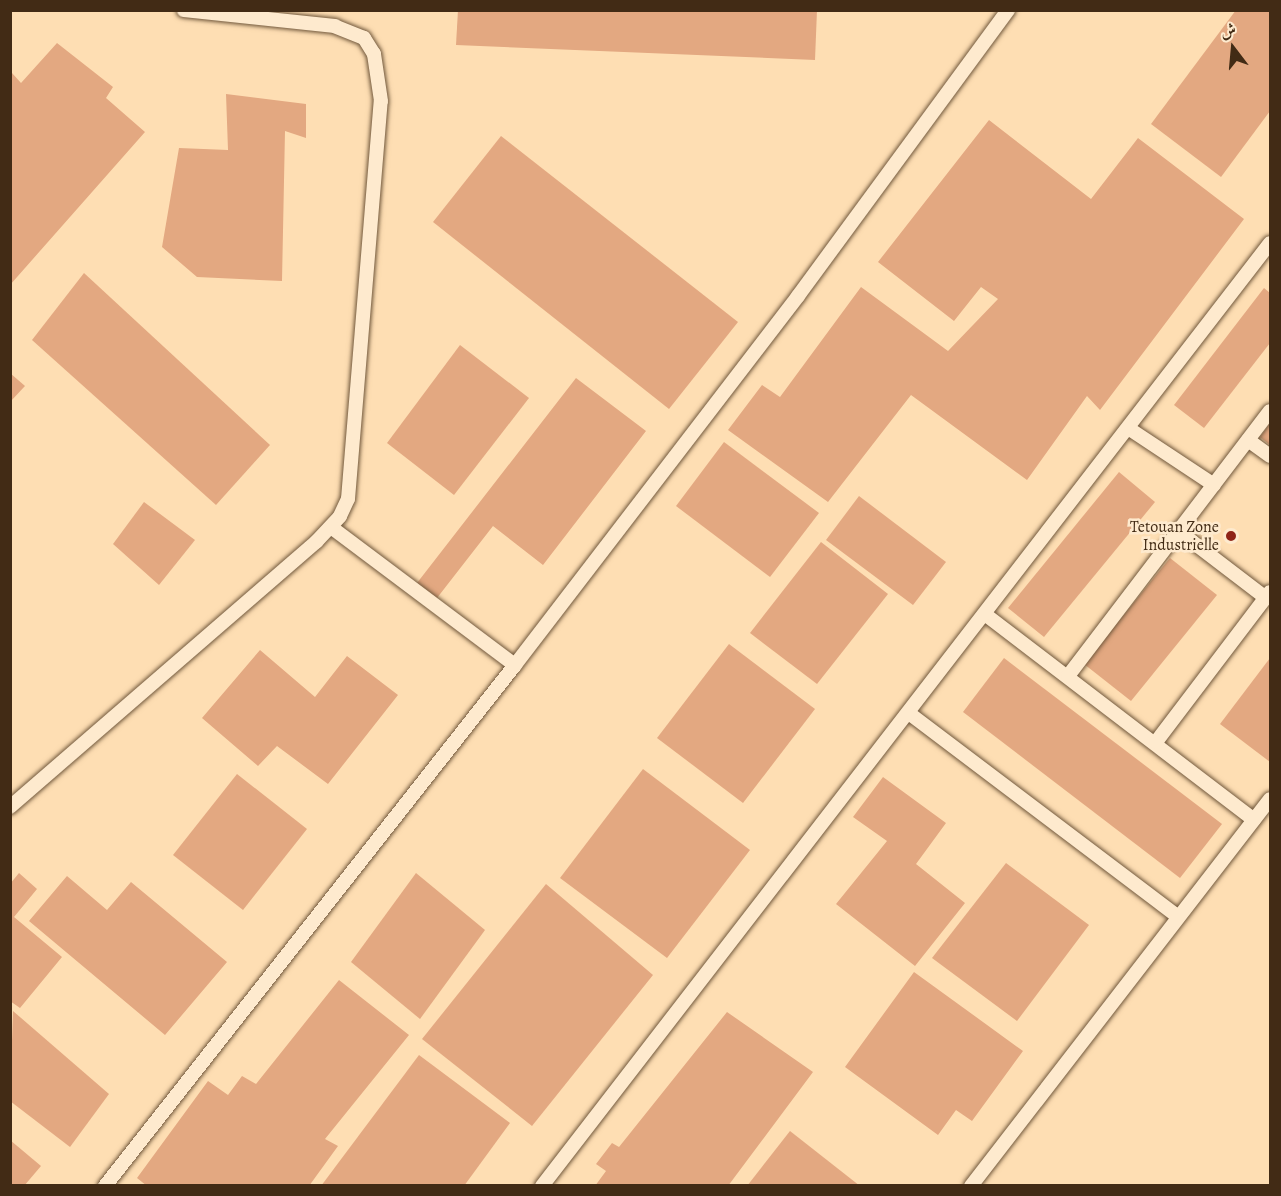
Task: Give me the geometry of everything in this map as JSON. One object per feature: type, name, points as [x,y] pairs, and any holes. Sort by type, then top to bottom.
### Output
[{"type":"lane","points":[[10,807],[332,527],[348,499],[353,465],[369,212],[381,101],[374,54],[364,38],[335,26],[184,10]]},
{"type":"lane","points":[[105,1185],[515,665],[798,296],[1008,10]]},
{"type":"lane","points":[[542,1185],[910,714],[1270,243]]},
{"type":"lane","points":[[1068,676],[1177,530],[1270,411]]},
{"type":"lane","points":[[1128,428],[1214,485]]},
{"type":"lane","points":[[1248,440],[1270,456]]},
{"type":"lane","points":[[332,527],[515,665]]},
{"type":"lane","points":[[1156,742],[1268,595],[1177,530]]},
{"type":"lane","points":[[986,615],[1156,742],[1254,820]]},
{"type":"lane","points":[[910,714],[1178,917]]},
{"type":"lane","points":[[971,1185],[1270,799]]},
{"type":"building","points":[[458,10],[817,10],[815,60],[456,45]]},
{"type":"building","points":[[1236,10],[1270,10],[1270,111],[1221,177],[1151,124]]},
{"type":"building","points":[[57,43],[113,87],[106,98],[145,132],[10,285],[10,76],[12,73],[21,83]]},
{"type":"building","points":[[226,94],[306,104],[306,138],[285,131],[282,281],[197,277],[162,247],[179,148],[228,150]]},
{"type":"building","points":[[989,120],[1091,199],[1138,138],[1244,219],[1100,410],[1087,396],[1027,480],[911,395],[828,502],[728,430],[762,385],[780,397],[861,287],[948,351],[998,299],[981,287],[954,321],[878,262]]},
{"type":"building","points":[[501,136],[738,322],[669,409],[433,222]]},
{"type":"building","points":[[84,273],[270,445],[216,505],[32,340]]},
{"type":"building","points":[[1264,288],[1270,293],[1270,343],[1204,428],[1174,405]]},
{"type":"building","points":[[460,345],[529,398],[454,495],[387,443]]},
{"type":"building","points":[[10,373],[25,386],[10,402]]},
{"type":"building","points":[[576,378],[646,431],[543,565],[493,526],[437,598],[417,583]]},
{"type":"building","points":[[1270,423],[1270,445],[1260,437]]},
{"type":"building","points":[[724,442],[819,513],[770,577],[676,506]]},
{"type":"building","points":[[1119,472],[1155,502],[1044,637],[1008,608]]},
{"type":"building","points":[[859,496],[946,562],[913,605],[826,540]]},
{"type":"building","points":[[144,502],[195,540],[159,585],[113,544]]},
{"type":"building","points":[[821,542],[888,594],[817,684],[750,633]]},
{"type":"building","points":[[1170,558],[1217,595],[1131,701],[1084,664]]},
{"type":"building","points":[[729,644],[815,709],[743,803],[657,738]]},
{"type":"building","points":[[260,650],[315,697],[347,656],[398,695],[328,784],[277,746],[258,766],[202,718]]},
{"type":"building","points":[[1004,658],[1222,824],[1180,878],[963,712]]},
{"type":"building","points":[[1270,658],[1270,762],[1220,724]]},
{"type":"building","points":[[643,769],[750,850],[667,958],[560,878]]},
{"type":"building","points":[[237,774],[307,829],[243,910],[173,855]]},
{"type":"building","points":[[883,777],[946,823],[916,864],[965,903],[915,966],[836,904],[887,841],[853,817]]},
{"type":"building","points":[[1006,863],[1089,925],[1017,1021],[932,958]]},
{"type":"building","points":[[19,873],[37,889],[14,917],[62,957],[20,1008],[10,1001],[10,884]]},
{"type":"building","points":[[416,873],[485,930],[420,1019],[351,962]]},
{"type":"building","points":[[67,876],[107,910],[131,882],[227,962],[165,1035],[29,921]]},
{"type":"building","points":[[546,884],[653,975],[532,1126],[422,1039]]},
{"type":"building","points":[[914,972],[1023,1051],[972,1121],[956,1110],[938,1135],[845,1067]]},
{"type":"building","points":[[339,980],[409,1035],[325,1139],[338,1146],[309,1186],[147,1186],[137,1178],[208,1081],[228,1095],[242,1076],[256,1084]]},
{"type":"building","points":[[13,1011],[109,1094],[70,1147],[10,1101]]},
{"type":"building","points":[[727,1012],[813,1072],[728,1186],[595,1186],[606,1171],[596,1164],[612,1143],[619,1147]]},
{"type":"building","points":[[419,1055],[510,1123],[464,1186],[321,1186]]},
{"type":"building","points":[[790,1131],[860,1186],[747,1186]]},
{"type":"building","points":[[10,1140],[41,1166],[24,1186],[10,1186]]},
{"type":"place","name":"Tetouan Zone Industrielle","points":[[1231,536]]}]
